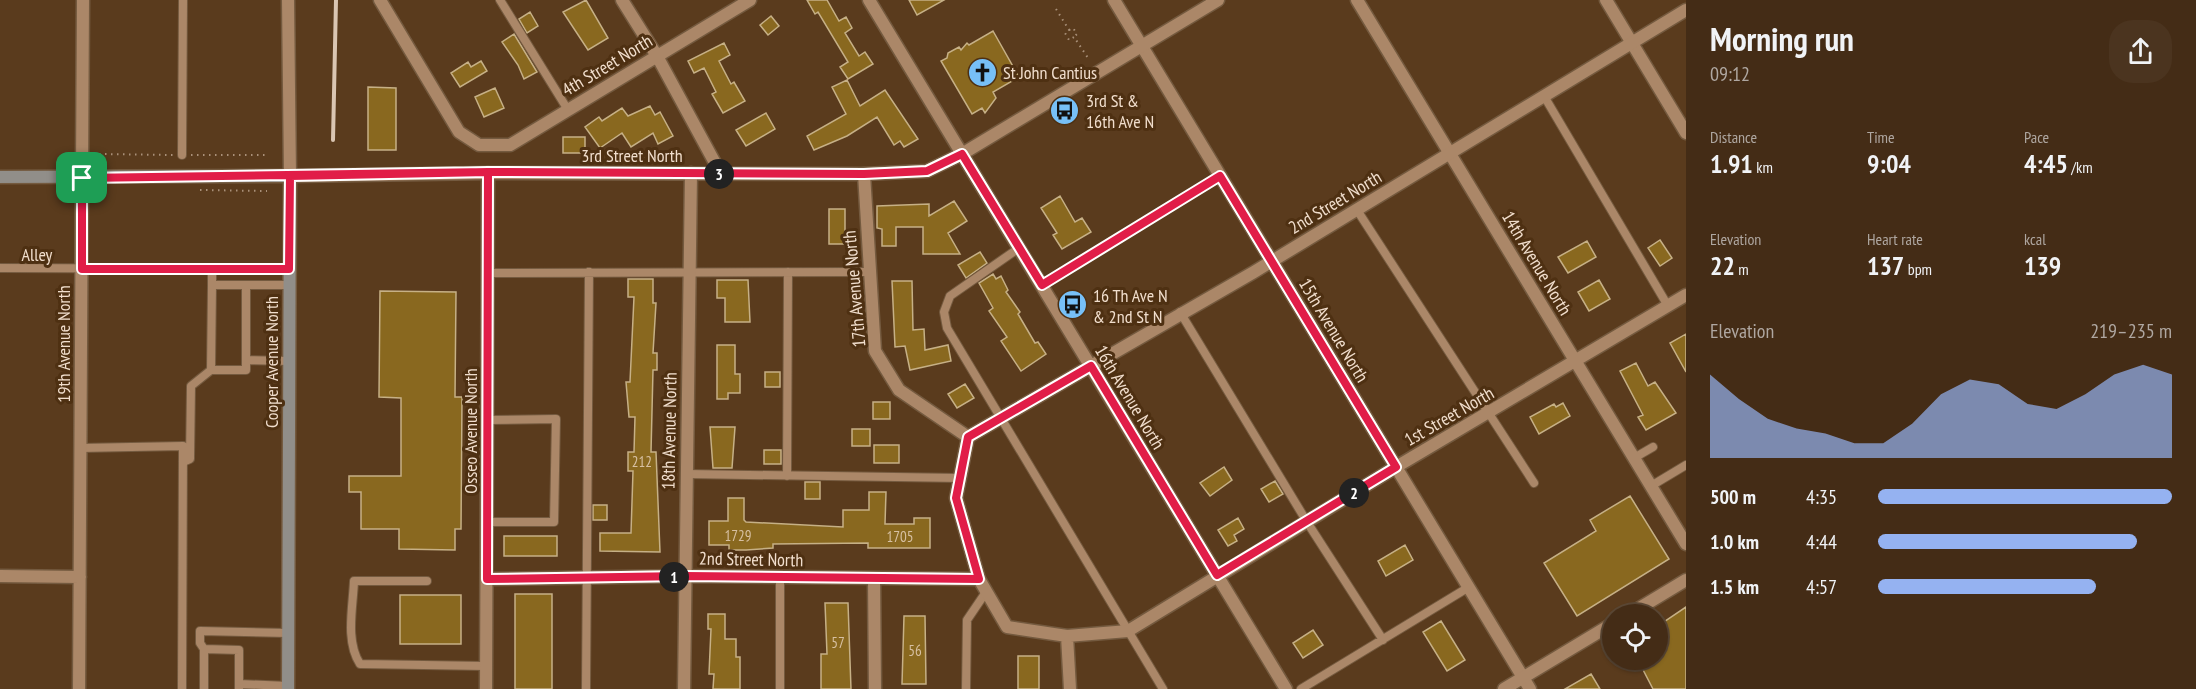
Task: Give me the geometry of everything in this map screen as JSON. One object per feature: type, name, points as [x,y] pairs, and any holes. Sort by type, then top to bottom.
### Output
[{"type":"main road","name":"3rd Street North","points":[[0,177],[290,176]]},
{"type":"main road","name":"Cooper Avenue North","points":[[288,687],[290,176]]},
{"type":"street","name":"19th Avenue North","points":[[79,689],[83,0]]},
{"type":"street","name":"Cooper Avenue North","points":[[288,0],[290,176]]},
{"type":"street","name":"4th Street North","points":[[380,0],[459,132],[479,145],[510,145],[747,1]]},
{"type":"street","points":[[622,0],[657,56],[721,174]]},
{"type":"street","name":"16th Avenue North","points":[[869,0],[1286,689]]},
{"type":"street","name":"15th Avenue North","points":[[1114,0],[1530,689]]},
{"type":"street","name":"3rd Street North","points":[[290,176],[488,172],[864,174],[927,171],[962,154],[1218,0]]},
{"type":"street","name":"14th Avenue North","points":[[1357,0],[1686,544]]},
{"type":"street","points":[[1606,0],[1686,133]]},
{"type":"street","name":"2nd Street North","points":[[968,437],[1001,420],[1180,312],[1272,262],[1686,10]]},
{"type":"street","name":"Osseo Avenue North","points":[[486,689],[488,172]]},
{"type":"street","name":"18th Avenue North","points":[[684,689],[691,173]]},
{"type":"street","name":"17th Avenue North","points":[[864,174],[875,351],[899,390],[968,437]]},
{"type":"street","name":"1st Street North","points":[[1067,636],[1128,631],[1396,467],[1488,415],[1686,296]]},
{"type":"street","points":[[968,437],[956,498],[979,579],[1007,627],[1067,636],[1070,689]]},
{"type":"street","points":[[0,576],[80,577]]},
{"type":"street","name":"2nd Street North","points":[[487,579],[685,576],[979,579]]},
{"type":"street","points":[[874,579],[875,689]]},
{"type":"street","points":[[1646,604],[1686,580]]},
{"type":"street","points":[[1504,689],[1602,630]]},
{"type":"lane","points":[[182,155],[183,0]]},
{"type":"lane","points":[[500,0],[567,110]]},
{"type":"lane","points":[[1544,96],[1668,306]]},
{"type":"lane","points":[[1042,285],[1220,176]]},
{"type":"lane","points":[[1357,210],[1534,483]]},
{"type":"lane","points":[[1019,248],[950,296],[944,312],[947,328],[1164,689]]},
{"type":"lane","name":"Alley","points":[[0,268],[289,269]]},
{"type":"lane","points":[[211,370],[212,269]]},
{"type":"lane","points":[[586,689],[589,272]]},
{"type":"lane","points":[[786,476],[788,272]]},
{"type":"lane","points":[[488,273],[870,272]]},
{"type":"lane","points":[[212,285],[289,285]]},
{"type":"lane","points":[[183,462],[190,459],[191,386],[211,370],[246,370],[246,285]]},
{"type":"lane","points":[[1180,312],[1307,522],[1383,640]]},
{"type":"lane","points":[[246,360],[289,362]]},
{"type":"lane","points":[[487,522],[554,522],[556,419],[488,420]]},
{"type":"lane","points":[[80,448],[183,446],[182,689]]},
{"type":"lane","points":[[1634,458],[1653,447]]},
{"type":"lane","points":[[1651,486],[1686,465]]},
{"type":"lane","points":[[686,474],[961,478]]},
{"type":"lane","points":[[780,578],[780,689]]},
{"type":"lane","points":[[427,581],[354,581],[351,634],[354,655],[360,664],[486,666]]},
{"type":"lane","points":[[1301,689],[1469,587]]},
{"type":"lane","points":[[966,689],[966,620],[987,592]]},
{"type":"lane","points":[[204,689],[204,650],[200,643],[201,631],[288,633]]},
{"type":"lane","points":[[204,650],[239,650],[239,686],[288,687]]},
{"type":"path","points":[[1056,9],[1069,30],[1065,33],[1069,40],[1074,37],[1088,58]]},
{"type":"building","points":[[586,0],[608,38],[588,50],[563,12]]},
{"type":"building","points":[[807,0],[827,0],[839,21],[846,17],[852,28],[845,33],[859,56],[865,52],[873,64],[848,79],[840,67],[848,62],[818,12],[815,14]]},
{"type":"building","points":[[909,0],[944,0],[917,15]]},
{"type":"building","points":[[530,12],[538,26],[527,33],[519,19]]},
{"type":"building","points":[[771,16],[779,26],[768,35],[760,25]]},
{"type":"building","name":"St John Cantius","points":[[993,31],[1019,77],[993,92],[996,98],[985,113],[982,108],[972,114],[941,61],[947,58],[948,53],[959,47],[961,50],[967,43],[969,45]]},
{"type":"building","points":[[514,34],[537,72],[524,79],[518,65],[502,42]]},
{"type":"building","points":[[724,43],[730,55],[719,61],[731,84],[734,82],[745,101],[723,113],[712,94],[716,92],[704,68],[694,73],[688,61]]},
{"type":"building","points":[[481,61],[487,71],[460,87],[451,73],[468,62],[471,67]]},
{"type":"building","points":[[847,80],[860,106],[885,90],[918,139],[904,147],[900,141],[894,145],[877,117],[847,136],[814,150],[807,136],[846,114],[832,87]]},
{"type":"building","points":[[368,87],[396,88],[396,150],[368,150]]},
{"type":"building","points":[[495,88],[504,108],[484,117],[475,97]]},
{"type":"building","points":[[650,106],[655,115],[660,112],[673,136],[658,144],[653,133],[631,147],[622,133],[600,148],[585,127],[599,117],[602,121],[622,108],[628,116]]},
{"type":"building","points":[[766,113],[775,129],[746,146],[736,130]]},
{"type":"building","points":[[563,137],[585,137],[585,153],[563,153]]},
{"type":"building","points":[[1060,196],[1075,222],[1082,218],[1091,232],[1062,249],[1053,235],[1057,233],[1041,208]]},
{"type":"building","points":[[954,201],[967,221],[948,233],[960,254],[923,254],[923,227],[896,227],[896,246],[882,246],[882,229],[877,228],[877,206],[929,204],[929,216]]},
{"type":"building","points":[[829,209],[845,209],[845,244],[829,244]]},
{"type":"building","points":[[1660,240],[1672,258],[1660,266],[1648,248]]},
{"type":"building","points":[[1587,241],[1596,257],[1568,273],[1558,257]]},
{"type":"building","points":[[980,252],[987,263],[966,278],[958,265]]},
{"type":"building","points":[[993,274],[996,279],[1001,276],[1008,290],[1006,292],[1020,312],[1018,314],[1035,343],[1038,342],[1046,354],[1021,371],[1001,341],[1007,337],[989,311],[993,308],[979,283]]},
{"type":"building","points":[[628,279],[653,279],[653,303],[656,303],[653,353],[657,353],[657,370],[653,370],[651,452],[656,452],[660,552],[600,551],[600,533],[631,533],[633,471],[628,471],[628,452],[634,452],[635,417],[629,417],[626,382],[630,382],[634,297],[628,297]]},
{"type":"building","points":[[717,280],[748,280],[750,322],[725,322],[725,298],[717,298]]},
{"type":"building","points":[[1599,280],[1610,299],[1589,311],[1578,292]]},
{"type":"building","points":[[892,281],[912,281],[913,330],[924,329],[925,350],[948,345],[951,361],[910,370],[905,346],[895,347]]},
{"type":"building","points":[[380,291],[456,292],[455,397],[462,397],[461,529],[455,529],[455,550],[399,549],[399,529],[361,529],[361,492],[349,492],[349,476],[401,476],[401,398],[379,397]]},
{"type":"building","points":[[1686,334],[1686,372],[1670,343]]},
{"type":"building","points":[[717,345],[735,345],[735,374],[740,374],[740,393],[728,393],[728,399],[717,399]]},
{"type":"building","points":[[1636,363],[1648,386],[1655,382],[1676,413],[1646,430],[1638,417],[1643,415],[1620,371]]},
{"type":"building","points":[[765,372],[780,372],[780,387],[765,387]]},
{"type":"building","points":[[965,384],[974,398],[957,408],[948,394]]},
{"type":"building","points":[[873,402],[890,402],[890,419],[873,419]]},
{"type":"building","points":[[1563,403],[1570,416],[1539,434],[1530,417],[1554,404],[1556,407]]},
{"type":"building","points":[[710,427],[735,427],[732,468],[713,468]]},
{"type":"building","points":[[852,429],[870,429],[870,446],[852,446]]},
{"type":"building","points":[[874,445],[899,445],[899,463],[874,463]]},
{"type":"building","points":[[764,450],[781,450],[781,464],[764,464]]},
{"type":"building","points":[[1224,467],[1232,480],[1210,496],[1200,483]]},
{"type":"building","points":[[1275,481],[1283,494],[1269,502],[1261,489]]},
{"type":"building","points":[[805,482],[820,482],[820,499],[805,499]]},
{"type":"building","points":[[869,492],[886,492],[885,524],[914,524],[914,518],[930,518],[930,548],[868,548],[868,543],[773,544],[773,548],[729,550],[729,545],[709,545],[709,521],[728,521],[728,498],[744,498],[744,520],[746,522],[843,527],[843,510],[869,510]]},
{"type":"building","points":[[1630,496],[1669,559],[1577,616],[1544,563],[1596,531],[1590,520]]},
{"type":"building","points":[[593,505],[607,505],[607,520],[593,520]]},
{"type":"building","points":[[1238,518],[1244,529],[1234,535],[1237,541],[1228,546],[1218,530]]},
{"type":"building","points":[[504,536],[557,536],[557,556],[504,556]]},
{"type":"building","points":[[1405,545],[1413,560],[1386,576],[1378,561]]},
{"type":"building","points":[[515,594],[552,594],[552,689],[515,689]]},
{"type":"building","points":[[400,595],[461,595],[461,644],[400,644]]},
{"type":"building","points":[[825,603],[848,603],[851,689],[821,689],[821,654],[827,654]]},
{"type":"building","points":[[1686,607],[1686,689],[1653,689],[1643,670],[1668,670],[1668,619]]},
{"type":"building","points":[[708,614],[725,614],[725,639],[736,639],[736,657],[740,657],[740,689],[713,689],[714,674],[709,674],[711,629],[708,629]]},
{"type":"building","points":[[904,616],[925,616],[926,684],[902,684]]},
{"type":"building","points":[[1441,621],[1465,660],[1447,671],[1423,632]]},
{"type":"building","points":[[1313,630],[1323,645],[1303,658],[1293,643]]},
{"type":"building","points":[[1018,656],[1039,656],[1039,689],[1018,689]]},
{"type":"building","points":[[1591,674],[1600,689],[1565,689]]},
{"type":"railway","points":[[333,140],[336,0]]},
{"type":"place","name":"St John Cantius","points":[[982,72]]},
{"type":"place","name":"3rd St & 16th Ave N","points":[[1065,110]]},
{"type":"place","name":"16 Th Ave N & 2nd St N","points":[[1072,305]]},
{"type":"route","points":[[82,178],[82,269],[289,269],[290,176],[488,172],[864,174],[927,171],[962,154],[1042,285],[1220,176],[1396,467],[1217,575],[1091,366],[968,437],[956,498],[979,579],[685,576],[487,579],[488,172],[82,178]]}]
